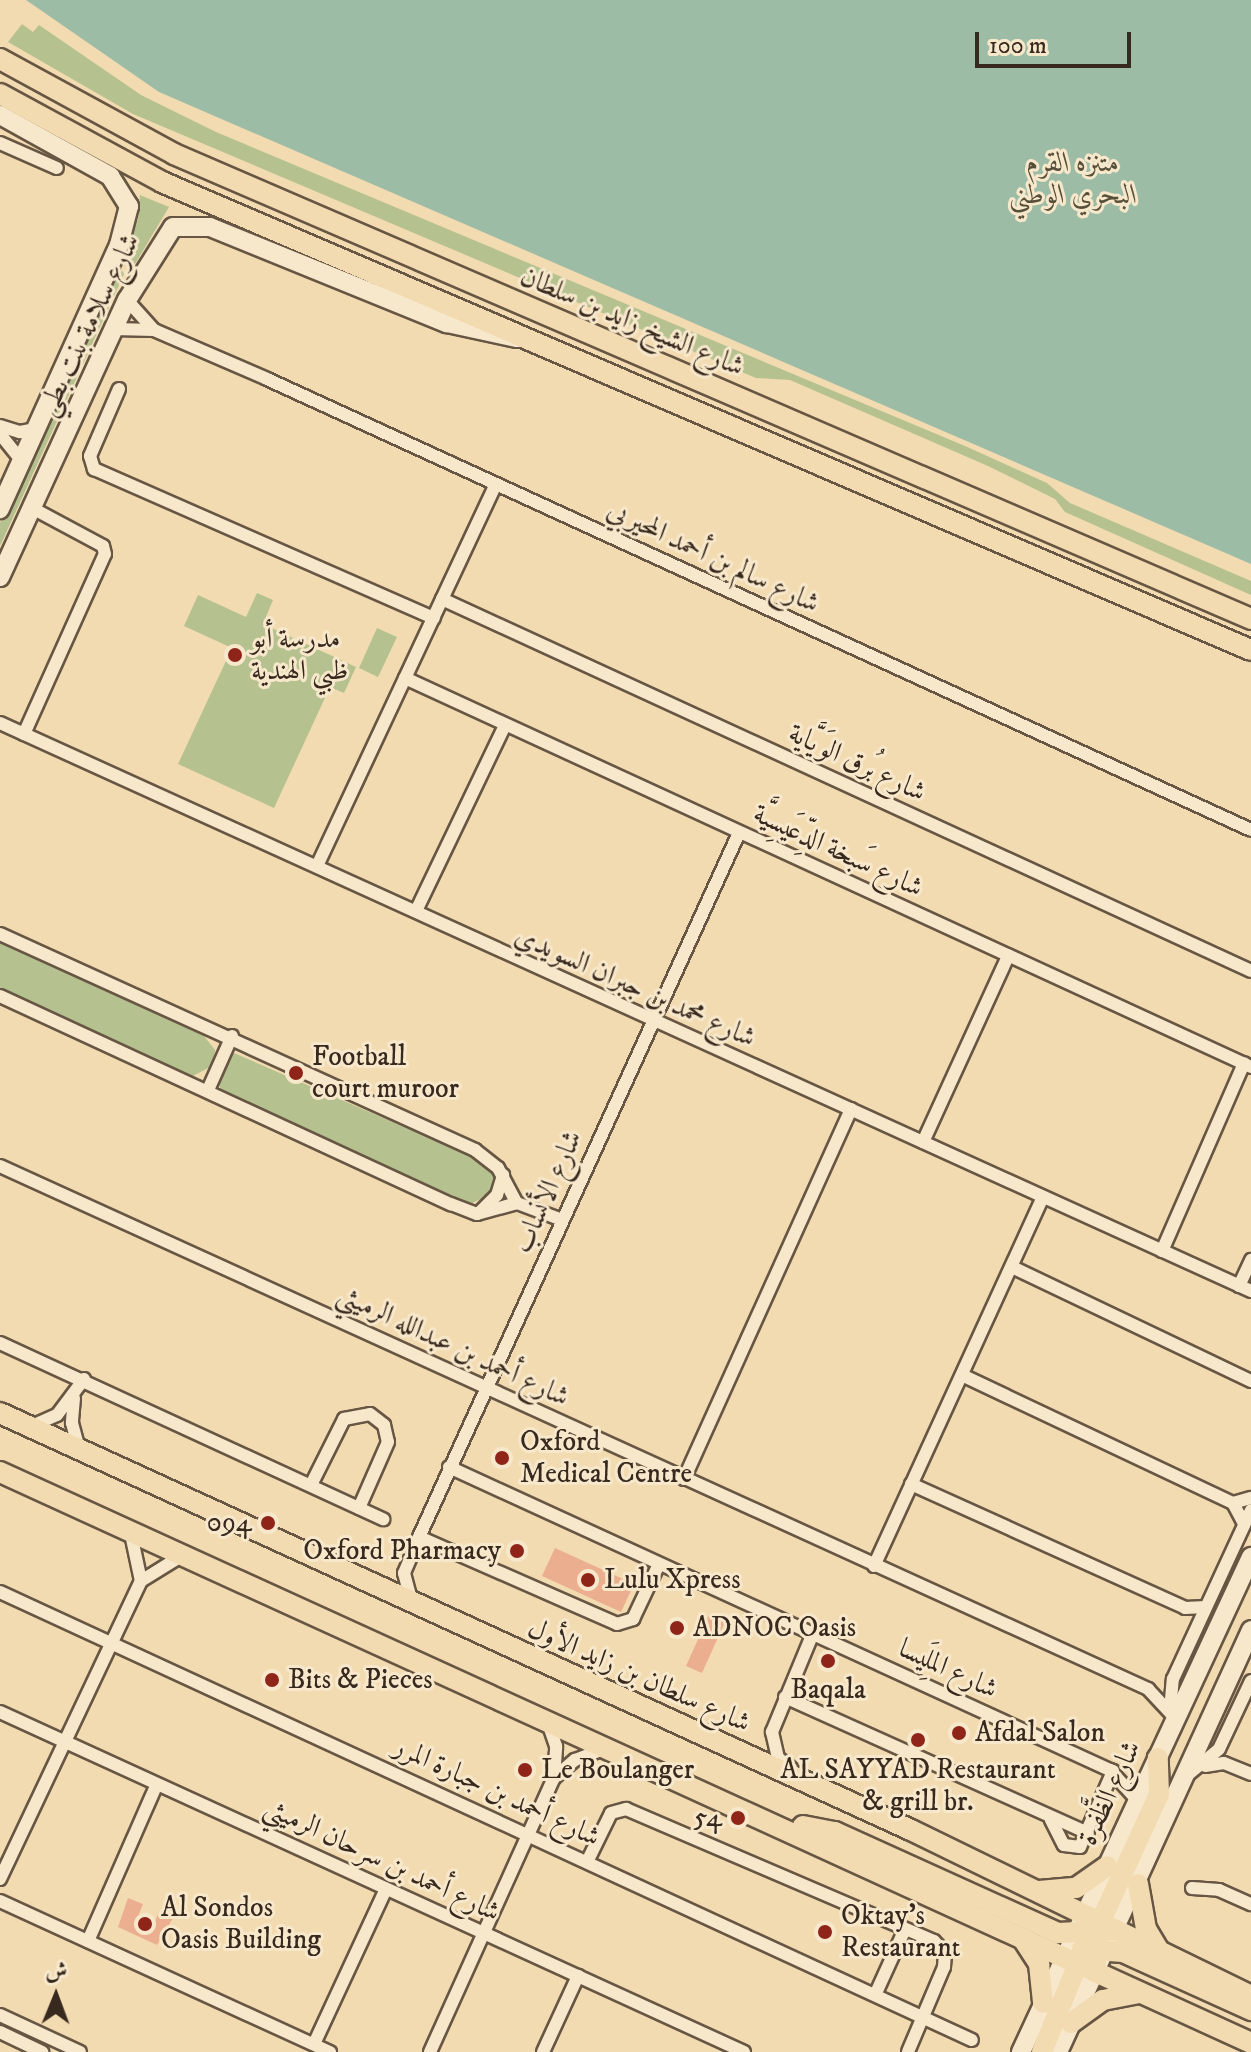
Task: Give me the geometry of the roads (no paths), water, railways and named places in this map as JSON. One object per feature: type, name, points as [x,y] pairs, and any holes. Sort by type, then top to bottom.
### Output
[{"type":"main road","name":"شارع الشيخ زايد بن سلطان","points":[[0,59],[174,154],[1251,619]]},
{"type":"main road","name":"شارع الشيخ زايد بن سلطان","points":[[0,94],[162,182],[1251,650]]},
{"type":"main road","name":"شارع سلامة بنت بطي","points":[[0,115],[124,190],[128,218],[105,277],[0,509]]},
{"type":"main road","name":"شارع سلامة بنت بطي","points":[[0,577],[131,292],[167,231],[195,223],[447,323],[531,340]]},
{"type":"main road","points":[[105,277],[129,266],[131,292]]},
{"type":"main road","name":"شارع سلطان بن زايد الأول","points":[[0,1413],[911,1830],[1030,1889],[1142,1993],[1245,2040]]},
{"type":"main road","name":"شارع سلطان بن زايد الأول","points":[[0,1472],[607,1748],[771,1819],[1023,1939],[1090,1942],[1160,1952],[1251,2005]]},
{"type":"main road","name":"شارع الظَّفرة","points":[[1058,2052],[1071,2023],[1107,1866],[1154,1765],[1173,1715],[1251,1557]]},
{"type":"main road","name":"شارع الظَّفرة","points":[[1021,2052],[1043,2003],[1138,1884],[1251,1630]]},
{"type":"main road","points":[[1042,2052],[1159,1794],[1154,1765]]},
{"type":"main road","points":[[771,1819],[835,1832],[1090,1942],[1251,2005],[1237,2021],[1245,2040]]},
{"type":"main road","points":[[911,1830],[942,1862],[933,1876]]},
{"type":"main road","points":[[1030,1889],[1076,1888],[1107,1866]]},
{"type":"main road","points":[[1138,1884],[1146,1929],[1160,1952]]},
{"type":"main road","points":[[1023,1939],[1039,1964],[1043,2003]]},
{"type":"main road","points":[[1071,2023],[1103,2000],[1142,1993]]},
{"type":"street","points":[[0,143],[57,168]]},
{"type":"street","name":"شارع سالم بن أحمد المحيربي","points":[[131,292],[154,330]]},
{"type":"street","name":"شارع سالم بن أحمد المحيربي","points":[[114,329],[154,330],[1251,830]]},
{"type":"street","points":[[119,389],[90,456],[94,469],[434,618]]},
{"type":"street","points":[[0,426],[20,432],[36,429]]},
{"type":"street","points":[[0,434],[22,461]]},
{"type":"street","points":[[317,866],[496,484]]},
{"type":"street","points":[[24,734],[105,554],[103,546],[32,508]]},
{"type":"street","name":"شارع بُرق الوَيَّاية","points":[[442,599],[1251,971]]},
{"type":"street","name":"شارع سَبخة الدِّعَيسِيَّة","points":[[405,678],[1247,1065]]},
{"type":"street","name":"شارع محمد بن جبران السويدي","points":[[0,723],[416,911],[651,1023],[851,1109],[1245,1288]]},
{"type":"street","points":[[416,911],[505,725]]},
{"type":"street","name":"شارع الأنساب","points":[[404,1573],[485,1387],[739,833]]},
{"type":"street","points":[[0,934],[232,1036],[475,1150],[503,1175],[517,1203]]},
{"type":"street","points":[[923,1142],[1008,956]]},
{"type":"street","points":[[0,996],[477,1214],[517,1203],[562,1220]]},
{"type":"street","points":[[208,1090],[232,1036]]},
{"type":"street","points":[[1162,1251],[1247,1065]]},
{"type":"street","points":[[684,1479],[851,1109]]},
{"type":"street","name":"شارع أحمد بن عبدالله الرميثي","points":[[0,1166],[1148,1689],[1173,1715]]},
{"type":"street","points":[[477,1214],[494,1201],[503,1175]]},
{"type":"street","points":[[874,1566],[964,1376],[1043,1197]]},
{"type":"street","points":[[1245,1288],[1251,1260]]},
{"type":"street","points":[[1012,1267],[1251,1381]]},
{"type":"street","points":[[0,1343],[383,1519]]},
{"type":"street","points":[[964,1376],[1233,1503],[1244,1524]]},
{"type":"street","points":[[31,1427],[57,1415],[74,1398],[84,1379]]},
{"type":"street","points":[[74,1398],[72,1423],[79,1449]]},
{"type":"street","points":[[311,1485],[344,1419],[370,1414],[384,1425],[388,1442],[359,1508]]},
{"type":"street","name":"شارع المِلَيسا","points":[[449,1467],[1116,1773],[1154,1765]]},
{"type":"street","points":[[911,1484],[1185,1608],[1206,1607]]},
{"type":"street","points":[[1233,1503],[1251,1498]]},
{"type":"street","points":[[1173,1715],[1173,1679],[1251,1510]]},
{"type":"street","points":[[123,1526],[139,1551],[141,1581]]},
{"type":"street","points":[[419,1537],[617,1624],[633,1619],[659,1564]]},
{"type":"street","points":[[0,1879],[141,1581],[167,1560],[186,1555]]},
{"type":"street","points":[[374,1584],[404,1573],[412,1603]]},
{"type":"street","name":"شارع أحمد بن جبارة المرر","points":[[0,1592],[588,1860],[972,2040]]},
{"type":"street","points":[[1185,1608],[1195,1632]]},
{"type":"street","points":[[813,1633],[772,1732],[778,1758],[857,1806]]},
{"type":"street","points":[[1148,1689],[1173,1679]]},
{"type":"street","points":[[1184,1778],[1204,1766],[1225,1736],[1251,1681]]},
{"type":"street","points":[[785,1697],[1051,1820],[1088,1833]]},
{"type":"street","name":"شارع أحمد بن سرحان الرميثي","points":[[0,1712],[744,2052]]},
{"type":"street","points":[[430,2052],[554,1778],[556,1746],[547,1720]]},
{"type":"street","points":[[1225,1736],[1231,1765]]},
{"type":"street","points":[[554,1778],[579,1757],[607,1748]]},
{"type":"street","points":[[1204,1766],[1231,1765],[1251,1774]]},
{"type":"street","points":[[1051,1820],[1068,1849],[1080,1847],[1116,1773],[1138,1801]]},
{"type":"street","points":[[88,1941],[157,1784]]},
{"type":"street","points":[[588,1860],[611,1813],[626,1809],[905,1929],[945,1953],[908,2052]]},
{"type":"street","points":[[1192,1888],[1219,1890],[1251,1904]]},
{"type":"street","points":[[314,2044],[386,1889]]},
{"type":"street","points":[[0,1901],[330,2052]]},
{"type":"street","points":[[876,1993],[905,1929]]},
{"type":"street","points":[[543,2052],[578,1976]]},
{"type":"street","points":[[0,2015],[80,2052]]},
{"type":"street","points":[[0,2032],[42,2052]]},
{"type":"place","name":"مدرسة أبو ظبي الهندية","points":[[235,655]]},
{"type":"place","name":"Football court muroor","points":[[296,1073]]},
{"type":"place","name":"Oxford Medical Centre","points":[[502,1458]]},
{"type":"place","name":"094","points":[[268,1523]]},
{"type":"place","name":"Oxford Pharmacy","points":[[517,1551]]},
{"type":"place","name":"Lulu Xpress","points":[[588,1580]]},
{"type":"place","name":"ADNOC Oasis","points":[[677,1628]]},
{"type":"place","name":"Baqala","points":[[828,1661]]},
{"type":"place","name":"Bits & Pieces","points":[[272,1680]]},
{"type":"place","name":"Afdal Salon","points":[[959,1733]]},
{"type":"place","name":"AL SAYYAD Restaurant & grill br.","points":[[918,1740]]},
{"type":"place","name":"Le Boulanger","points":[[525,1770]]},
{"type":"place","name":"54","points":[[738,1818]]},
{"type":"place","name":"Al Sondos Oasis Building","points":[[145,1924]]},
{"type":"place","name":"Oktay's Restaurant","points":[[825,1932]]},
{"type":"park label","name":"متنزه القرم البحري الوطني","points":[[1073,179]]}]
